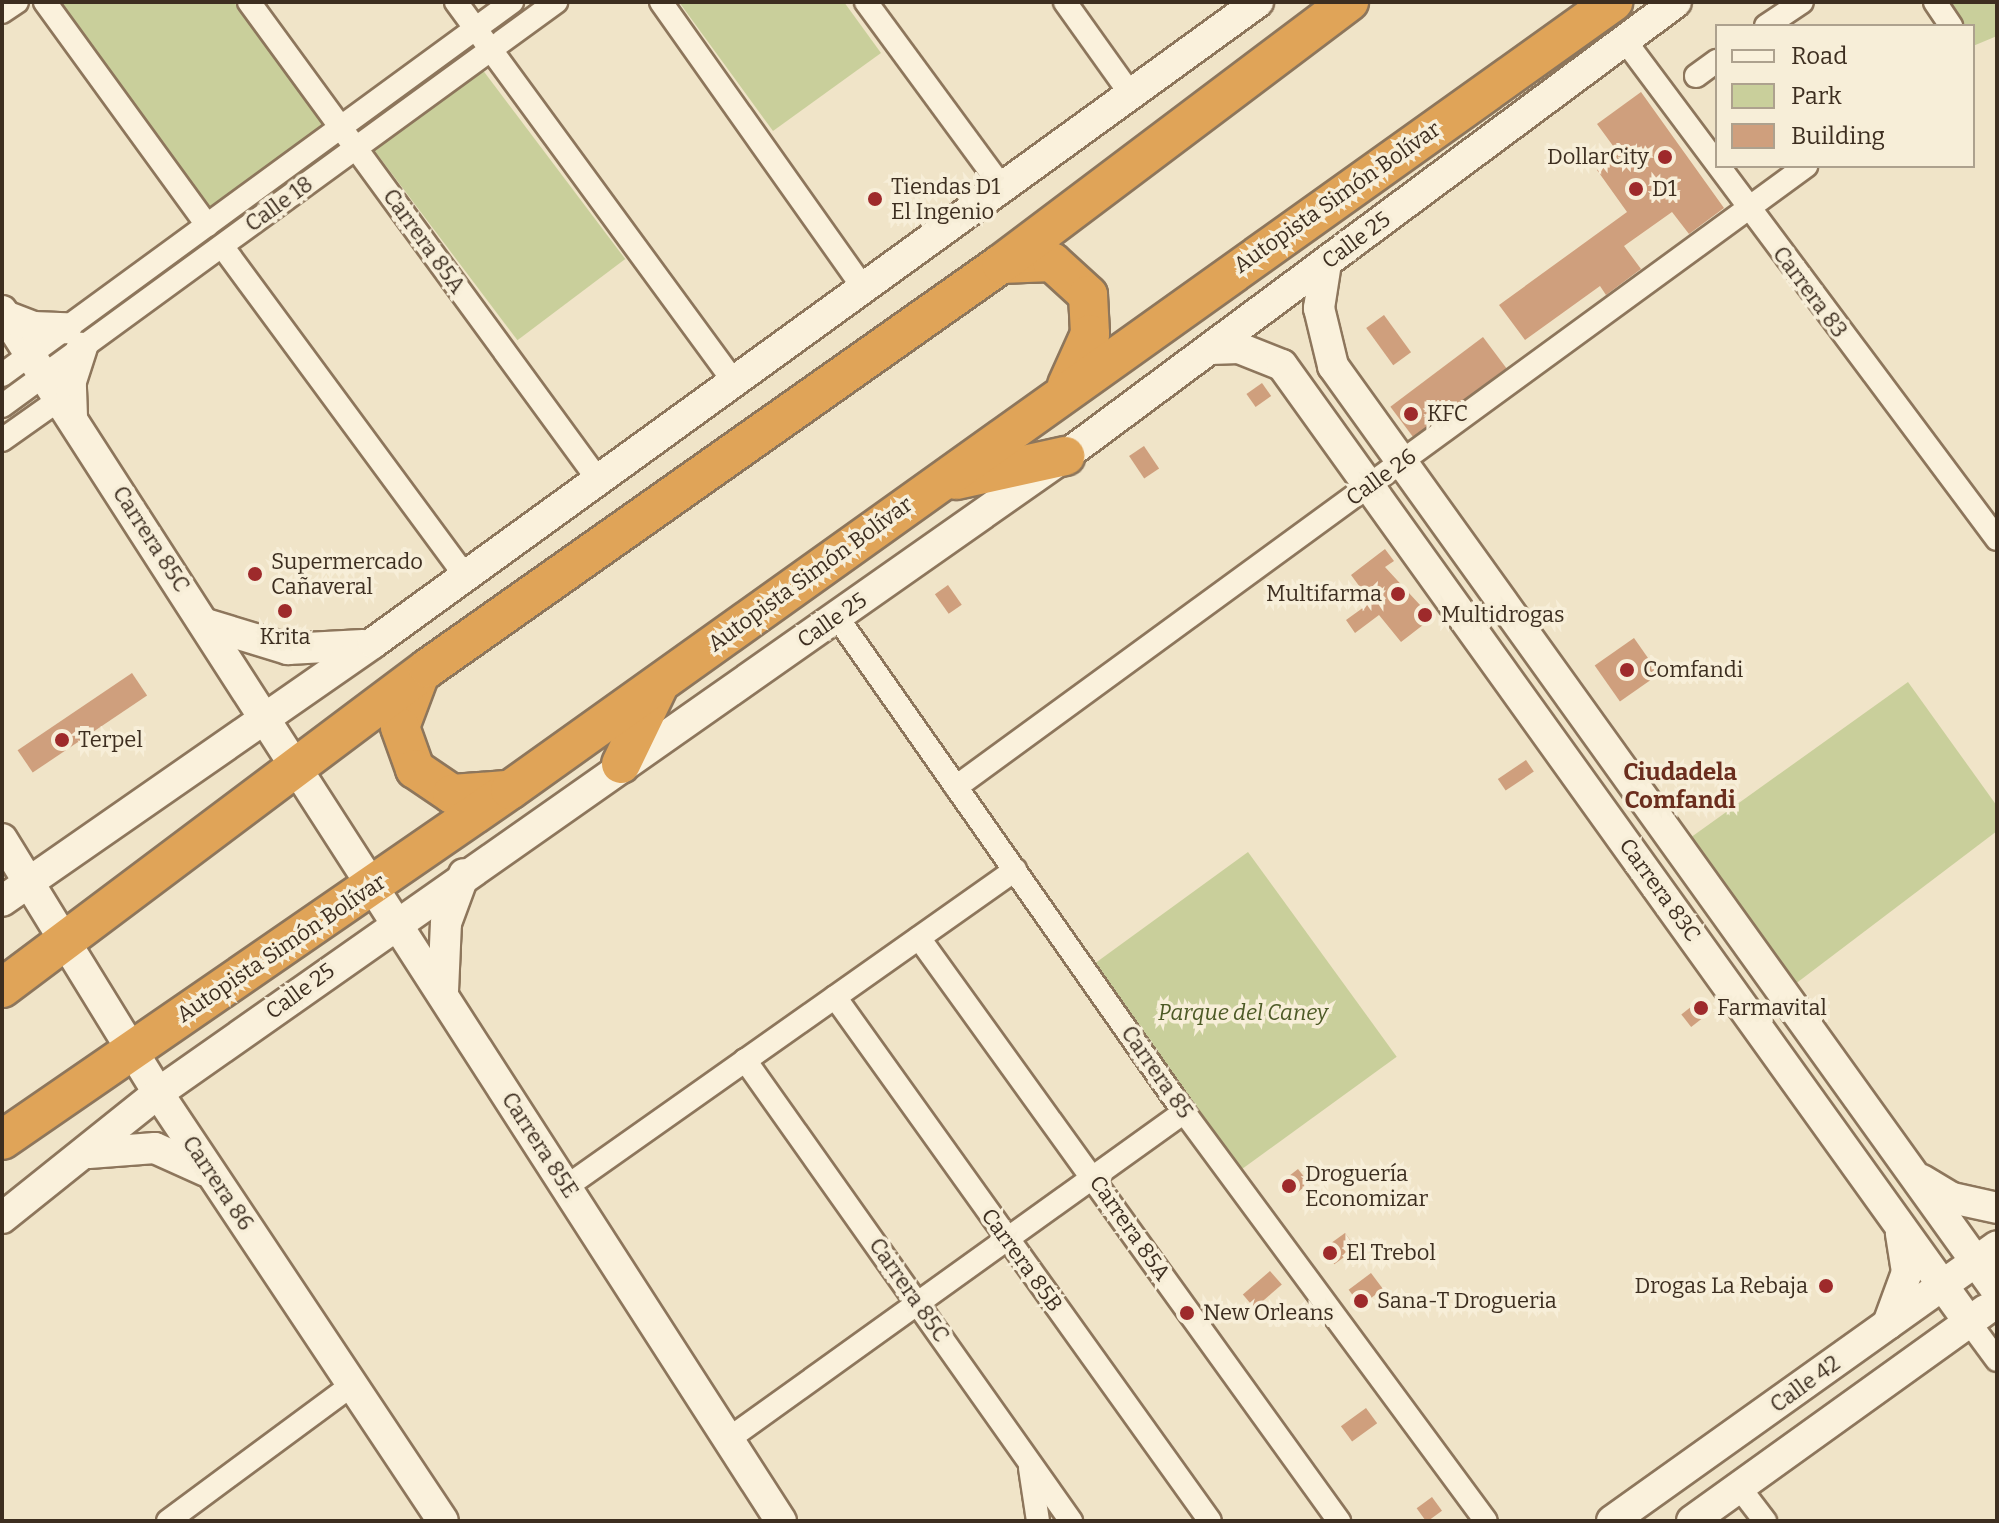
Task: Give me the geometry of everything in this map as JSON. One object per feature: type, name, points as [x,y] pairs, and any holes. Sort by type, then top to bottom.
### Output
[{"type":"highway","points":[[2,988],[428,668],[1001,264],[1349,2]]},
{"type":"highway","name":"Autopista Simón Bolívar","points":[[2,1140],[510,790],[1066,387],[1613,2]]},
{"type":"highway","points":[[1001,264],[1052,262],[1088,295],[1090,334],[1066,387]]},
{"type":"highway","points":[[907,504],[987,469],[1065,456]]},
{"type":"highway","points":[[428,668],[401,716],[409,760],[452,794],[510,790]]},
{"type":"highway","points":[[621,764],[660,683]]},
{"type":"street","points":[[2,12],[17,2]]},
{"type":"street","points":[[45,2],[207,225]]},
{"type":"street","name":"Carrera 85A","points":[[249,2],[599,481]]},
{"type":"street","points":[[456,2],[734,382]]},
{"type":"street","name":"Calle 18","points":[[2,440],[52,386],[74,338],[207,225],[512,2]]},
{"type":"street","name":"Calle 18","points":[[74,338],[222,246],[556,2]]},
{"type":"street","points":[[661,2],[864,289]]},
{"type":"street","points":[[866,2],[1001,186]]},
{"type":"street","points":[[1065,2],[1132,96]]},
{"type":"street","points":[[2,901],[264,715],[373,643],[1258,2]]},
{"type":"street","name":"Calle 25","points":[[2,1218],[158,1093],[397,921],[1065,456],[1668,10],[1684,2]]},
{"type":"street","points":[[1935,2],[1950,24]]},
{"type":"street","points":[[1770,24],[1795,13]]},
{"type":"street","name":"Carrera 83","points":[[1626,42],[1715,167]]},
{"type":"street","points":[[1696,76],[1715,62]]},
{"type":"street","name":"Carrera 83","points":[[1716,168],[1997,539]]},
{"type":"street","name":"Calle 26","points":[[956,787],[1803,168]]},
{"type":"street","points":[[222,246],[465,576]]},
{"type":"street","name":"Carrera 83C","points":[[1326,263],[1319,308],[1324,341],[1400,463],[1901,1159],[1986,1254],[1997,1291]]},
{"type":"street","points":[[4,313],[33,327],[74,338],[71,381],[52,386]]},
{"type":"street","name":"Carrera 85C","points":[[4,313],[298,768]]},
{"type":"street","name":"Carrera 83C","points":[[1210,349],[1239,348],[1282,365],[1997,1360]]},
{"type":"street","name":"Calle 18","points":[[2,375],[52,386]]},
{"type":"street","name":"Calle 18","points":[[2,406],[52,386]]},
{"type":"street","name":"Carrera 85","points":[[837,617],[1184,1112],[1486,1521]]},
{"type":"street","points":[[206,624],[288,649],[373,643]]},
{"type":"street","name":"Carrera 85E","points":[[298,768],[781,1521]]},
{"type":"street","points":[[1626,844],[1651,846],[1658,824]]},
{"type":"street","name":"Carrera 86","points":[[2,839],[158,1093],[443,1521]]},
{"type":"street","points":[[566,1187],[1015,870]]},
{"type":"street","points":[[443,993],[446,923],[464,874]]},
{"type":"street","points":[[1681,920],[1688,898],[1712,898]]},
{"type":"street","name":"Carrera 85A","points":[[919,938],[1339,1521]]},
{"type":"street","name":"Carrera 85B","points":[[835,997],[1210,1521]]},
{"type":"street","name":"Carrera 85C","points":[[745,1060],[1071,1521]]},
{"type":"street","points":[[730,1438],[1184,1112]]},
{"type":"street","points":[[79,1156],[118,1146],[155,1148],[211,1174]]},
{"type":"street","points":[[1901,1159],[1952,1198],[1997,1208]]},
{"type":"street","points":[[1888,1324],[1907,1272],[1893,1217]]},
{"type":"street","name":"Calle 42","points":[[1612,1521],[1986,1254]]},
{"type":"street","name":"Calle 42","points":[[1692,1521],[1997,1302]]},
{"type":"street","points":[[168,1521],[352,1385]]},
{"type":"street","points":[[1029,1463],[1038,1521]]},
{"type":"street","points":[[1739,1487],[1765,1521]]},
{"type":"green space","points":[[57,2],[234,2],[325,124],[206,212]]},
{"type":"green space","points":[[679,2],[844,2],[881,53],[773,131]]},
{"type":"green space","points":[[1939,2],[1997,2],[1997,36],[1975,45],[1975,24],[1956,24]]},
{"type":"green space","points":[[479,65],[625,259],[517,340],[371,146]]},
{"type":"green space","points":[[1908,682],[1997,806],[1997,831],[1782,994],[1676,848]]},
{"type":"green space","name":"Parque del Caney","points":[[1248,852],[1397,1057],[1237,1173],[1088,968]]},
{"type":"building","points":[[1641,92],[1724,208],[1689,234],[1672,212],[1624,246],[1641,269],[1606,295],[1600,286],[1525,340],[1499,305],[1627,212],[1597,170],[1619,154],[1597,124]]},
{"type":"building","points":[[1384,315],[1411,352],[1393,365],[1366,328]]},
{"type":"building","points":[[1483,337],[1506,368],[1414,438],[1390,407]]},
{"type":"building","points":[[1262,383],[1271,396],[1256,407],[1246,394]]},
{"type":"building","points":[[1144,446],[1159,468],[1144,478],[1129,456]]},
{"type":"building","points":[[1385,549],[1394,561],[1385,567],[1432,618],[1401,642],[1379,615],[1355,633],[1346,620],[1371,602],[1351,575]]},
{"type":"building","points":[[948,585],[962,605],[949,614],[935,594]]},
{"type":"building","name":"Comfandi","points":[[1634,638],[1659,674],[1620,702],[1595,666]]},
{"type":"building","points":[[132,673],[147,695],[33,773],[18,750]]},
{"type":"building","points":[[1526,760],[1534,772],[1506,791],[1498,779]]},
{"type":"building","points":[[1701,999],[1711,1012],[1691,1027],[1681,1014]]},
{"type":"building","points":[[1298,1169],[1309,1183],[1292,1197],[1281,1183]]},
{"type":"building","points":[[1345,1233],[1356,1248],[1334,1264],[1323,1249]]},
{"type":"building","points":[[1270,1271],[1282,1285],[1255,1308],[1243,1295]]},
{"type":"building","points":[[1371,1273],[1383,1289],[1361,1306],[1349,1290]]},
{"type":"building","points":[[1366,1408],[1377,1423],[1352,1442],[1341,1426]]},
{"type":"building","points":[[1432,1497],[1442,1511],[1426,1521],[1417,1508]]},
{"type":"place","name":"DollarCity","points":[[1665,157]]},
{"type":"place","name":"D1","points":[[1636,189]]},
{"type":"place","name":"Tiendas D1 El Ingenio","points":[[875,199]]},
{"type":"place","name":"KFC","points":[[1411,414]]},
{"type":"place","name":"Supermercado Cañaveral","points":[[255,574]]},
{"type":"place","name":"Multifarma","points":[[1398,594]]},
{"type":"place","name":"Krita","points":[[285,611]]},
{"type":"place","name":"Multidrogas","points":[[1425,615]]},
{"type":"place","name":"Comfandi","points":[[1627,670]]},
{"type":"place","name":"Terpel","points":[[62,740]]},
{"type":"place","name":"Farmavital","points":[[1701,1008]]},
{"type":"place","name":"Droguería Economizar","points":[[1289,1186]]},
{"type":"place","name":"El Trebol","points":[[1330,1253]]},
{"type":"place","name":"Drogas La Rebaja","points":[[1826,1286]]},
{"type":"place","name":"Sana-T Drogueria","points":[[1361,1301]]},
{"type":"place","name":"New Orleans","points":[[1187,1313]]},
{"type":"district","name":"Ciudadela Comfandi","points":[[1680,787]]}]
